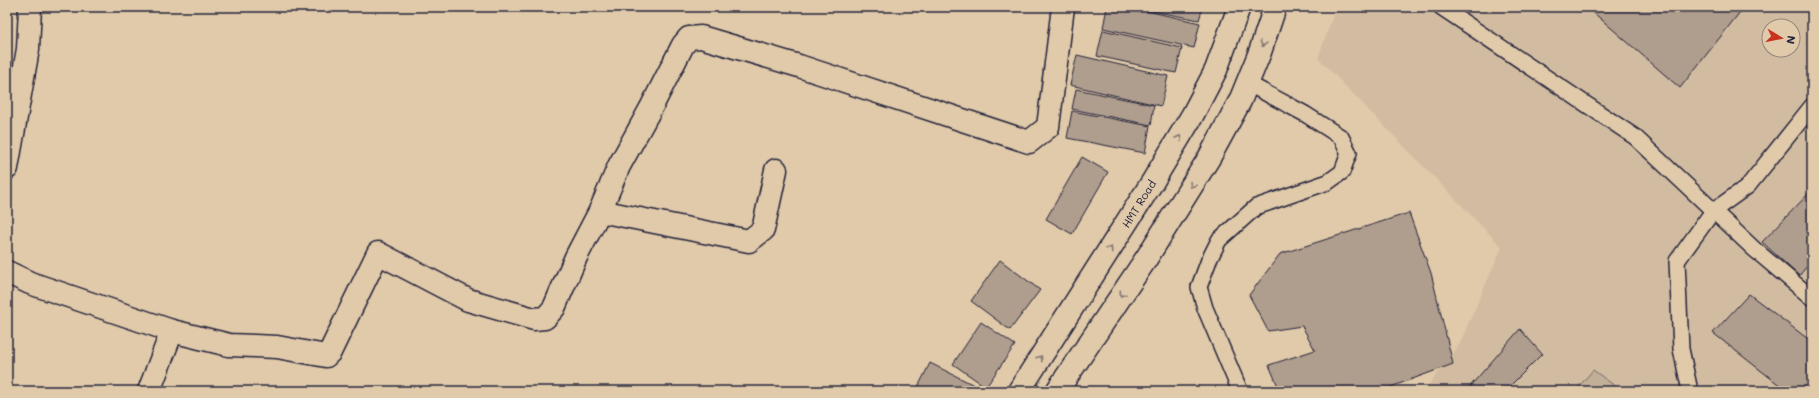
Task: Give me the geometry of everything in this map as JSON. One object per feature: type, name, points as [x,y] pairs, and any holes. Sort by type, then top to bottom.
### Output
[{"type":"street","points":[[7,168],[28,49],[30,7]]},
{"type":"street","points":[[7,272],[30,283],[172,331],[229,345],[277,347],[326,356],[330,352],[378,252],[468,300],[534,319],[545,318],[554,308],[576,257],[600,211],[619,166],[683,45],[690,38],[701,36],[799,66],[1029,142],[1048,127],[1063,7]]},
{"type":"street","name":"HMT Road","points":[[1019,391],[1154,182],[1192,116],[1216,70],[1239,7]]},
{"type":"street","points":[[1057,391],[1146,258],[1208,158],[1240,100],[1260,52],[1275,7]]},
{"type":"street","points":[[600,211],[749,241],[762,230],[776,170]]},
{"type":"street","points":[[149,391],[172,331]]},
{"type":"lane","points":[[1441,7],[1635,138],[1754,249],[1812,298]]},
{"type":"lane","points":[[1240,391],[1205,308],[1199,287],[1209,260],[1219,240],[1256,208],[1328,182],[1342,172],[1349,152],[1341,137],[1305,114],[1247,83]]},
{"type":"lane","points":[[1690,391],[1681,349],[1677,261],[1714,211],[1748,186],[1812,106]]},
{"type":"shaded area","points":[[1336,7],[1812,7],[1812,391],[1424,391],[1459,345],[1502,247],[1318,58]]},
{"type":"shaded area","points":[[1593,370],[1622,391],[1575,391]]},
{"type":"building","points":[[1107,7],[1129,7],[1200,23],[1194,48],[1103,28]]},
{"type":"building","points":[[1132,7],[1203,7],[1199,20]]},
{"type":"building","points":[[1587,7],[1744,7],[1680,88]]},
{"type":"building","points":[[1103,30],[1182,48],[1176,73],[1097,56]]},
{"type":"building","points":[[1077,55],[1168,76],[1161,106],[1070,85]]},
{"type":"building","points":[[1076,89],[1154,105],[1151,125],[1072,109]]},
{"type":"building","points":[[1072,111],[1150,126],[1145,153],[1067,138]]},
{"type":"building","points":[[1082,157],[1108,172],[1072,234],[1046,219]]},
{"type":"building","points":[[1812,190],[1812,260],[1799,276],[1762,242]]},
{"type":"building","points":[[1409,213],[1431,273],[1453,364],[1380,391],[1280,391],[1269,365],[1315,350],[1302,326],[1268,331],[1249,295],[1280,254]]},
{"type":"building","points":[[1000,260],[1040,290],[1010,330],[971,301]]},
{"type":"building","points":[[1749,294],[1812,342],[1812,391],[1787,391],[1713,333]]},
{"type":"building","points":[[981,322],[1015,345],[986,387],[953,364]]},
{"type":"building","points":[[1520,329],[1542,354],[1505,391],[1466,391]]},
{"type":"building","points":[[930,363],[974,385],[972,391],[916,391]]}]
